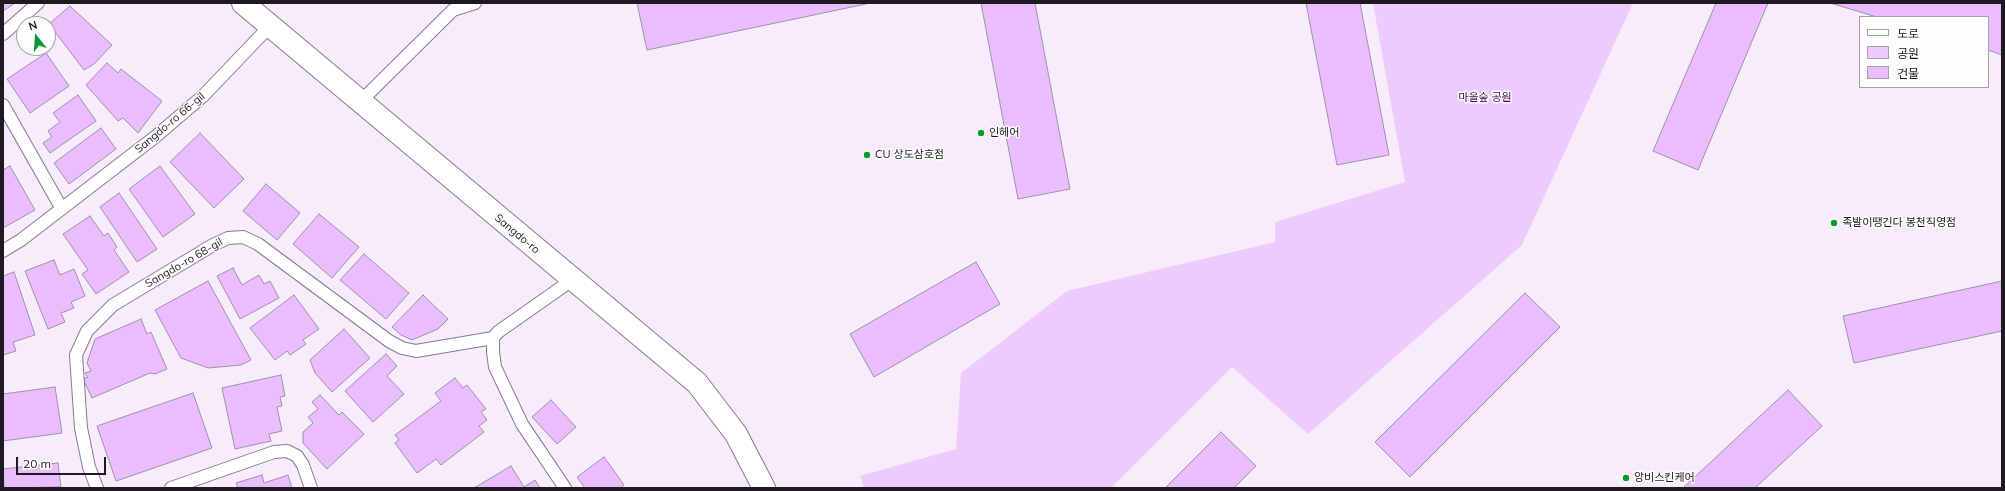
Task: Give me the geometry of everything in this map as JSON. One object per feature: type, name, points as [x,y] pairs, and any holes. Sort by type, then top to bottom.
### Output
[{"type":"main road","name":"Sangdo-ro","points":[[242,3],[697,383],[736,434],[764,488]]},
{"type":"lane","points":[[3,34],[38,3]]},
{"type":"lane","points":[[360,102],[453,10],[475,3]]},
{"type":"lane","name":"Sangdo-ro 66-gil","points":[[3,251],[21,240],[155,137],[203,96],[269,26]]},
{"type":"lane","points":[[3,105],[62,209]]},
{"type":"lane","name":"Sangdo-ro 68-gil","points":[[97,488],[89,467],[80,428],[76,355],[87,331],[113,305],[213,245],[228,238],[243,237],[258,244],[389,341],[402,348],[416,351],[493,338]]},
{"type":"lane","points":[[565,488],[522,424],[507,394],[495,367],[493,338],[498,332],[572,280]]},
{"type":"lane","points":[[171,488],[274,452],[287,451],[297,456],[303,464],[311,488]]},
{"type":"green space","name":"마을숲 공원","points":[[1373,3],[1633,3],[1522,245],[1308,434],[1232,367],[1111,488],[864,488],[860,476],[956,449],[961,373],[1067,291],[1275,242],[1275,222],[1405,182]]},
{"type":"building","points":[[3,3],[15,3],[3,11]]},
{"type":"building","points":[[637,3],[866,3],[866,4],[647,50]]},
{"type":"building","points":[[981,3],[1035,3],[1070,189],[1018,199]]},
{"type":"building","points":[[1306,3],[1360,3],[1389,155],[1337,165]]},
{"type":"building","points":[[1716,3],[1768,3],[1698,170],[1653,151]]},
{"type":"building","points":[[1830,3],[2000,3],[2002,4],[2002,55],[1989,50],[1989,16],[1874,16]]},
{"type":"building","points":[[70,6],[112,45],[94,64],[84,70],[56,33],[56,18]]},
{"type":"building","points":[[42,56],[48,56],[69,86],[30,113],[7,79]]},
{"type":"building","points":[[107,63],[118,73],[121,69],[162,101],[138,133],[123,118],[118,121],[86,85]]},
{"type":"building","points":[[78,95],[96,121],[50,153],[43,143],[52,137],[48,131],[60,122],[53,113]]},
{"type":"building","points":[[101,128],[116,149],[69,184],[54,163]]},
{"type":"building","points":[[200,133],[244,179],[214,208],[170,162]]},
{"type":"building","points":[[10,166],[35,210],[3,228],[3,170]]},
{"type":"building","points":[[160,166],[195,214],[163,237],[129,189]]},
{"type":"building","points":[[266,184],[300,213],[277,240],[243,211]]},
{"type":"building","points":[[119,193],[157,249],[137,262],[100,207]]},
{"type":"building","points":[[319,214],[359,247],[332,278],[293,244]]},
{"type":"building","points":[[90,216],[104,236],[108,233],[117,247],[114,250],[129,272],[96,294],[82,274],[88,270],[63,234]]},
{"type":"building","points":[[364,254],[409,293],[386,319],[340,280]]},
{"type":"building","points":[[54,260],[60,275],[74,269],[85,296],[71,302],[74,308],[61,313],[65,322],[48,329],[25,271]]},
{"type":"building","points":[[976,262],[1000,304],[874,377],[850,334]]},
{"type":"building","points":[[233,268],[242,285],[259,275],[264,284],[270,281],[279,298],[240,319],[217,276]]},
{"type":"building","points":[[14,272],[35,335],[13,342],[16,351],[3,355],[3,276]]},
{"type":"building","points":[[208,281],[251,360],[241,365],[208,368],[181,358],[155,310]]},
{"type":"building","points":[[2002,281],[2002,331],[1854,363],[1843,316]]},
{"type":"building","points":[[1525,293],[1560,327],[1410,477],[1375,442]]},
{"type":"building","points":[[294,295],[319,329],[303,340],[306,344],[290,355],[287,351],[275,360],[250,328]]},
{"type":"building","points":[[423,295],[448,319],[438,329],[412,340],[401,335],[392,327]]},
{"type":"building","points":[[141,319],[147,334],[151,332],[167,369],[155,374],[150,373],[92,398],[83,379],[88,377],[85,373],[91,371],[87,363],[95,339]]},
{"type":"building","points":[[344,329],[370,358],[332,392],[315,373],[310,360]]},
{"type":"building","points":[[386,354],[397,366],[387,376],[404,394],[373,422],[345,391]]},
{"type":"building","points":[[281,375],[285,396],[280,397],[282,406],[277,407],[282,431],[269,434],[271,441],[235,449],[222,388]]},
{"type":"building","points":[[455,378],[463,388],[467,385],[486,409],[481,412],[487,420],[479,426],[484,432],[441,465],[436,459],[417,473],[395,443],[399,440],[395,435],[441,401],[435,393]]},
{"type":"building","points":[[55,387],[62,433],[3,441],[3,394]]},
{"type":"building","points":[[1788,390],[1822,426],[1755,488],[1683,488]]},
{"type":"building","points":[[193,393],[212,448],[116,481],[97,426]]},
{"type":"building","points":[[320,395],[339,415],[342,412],[364,434],[327,469],[303,443],[303,432],[313,423],[308,417],[318,409],[312,402]]},
{"type":"building","points":[[551,400],[576,427],[557,444],[532,417]]},
{"type":"building","points":[[1221,432],[1256,466],[1234,488],[1165,488]]},
{"type":"building","points":[[604,457],[624,485],[620,488],[585,488],[577,477]]},
{"type":"building","points":[[58,463],[61,487],[4,488],[3,469]]},
{"type":"building","points":[[511,466],[524,487],[535,480],[540,488],[474,488]]},
{"type":"building","points":[[262,475],[264,483],[288,475],[292,488],[238,488],[236,483]]},
{"type":"place","name":"인헤어","points":[[981,133]]},
{"type":"place","name":"CU 상도삼호점","points":[[867,155]]},
{"type":"place","name":"족발이땡긴다 봉천직영점","points":[[1834,223]]},
{"type":"place","name":"앙비스킨케어","points":[[1626,478]]}]
